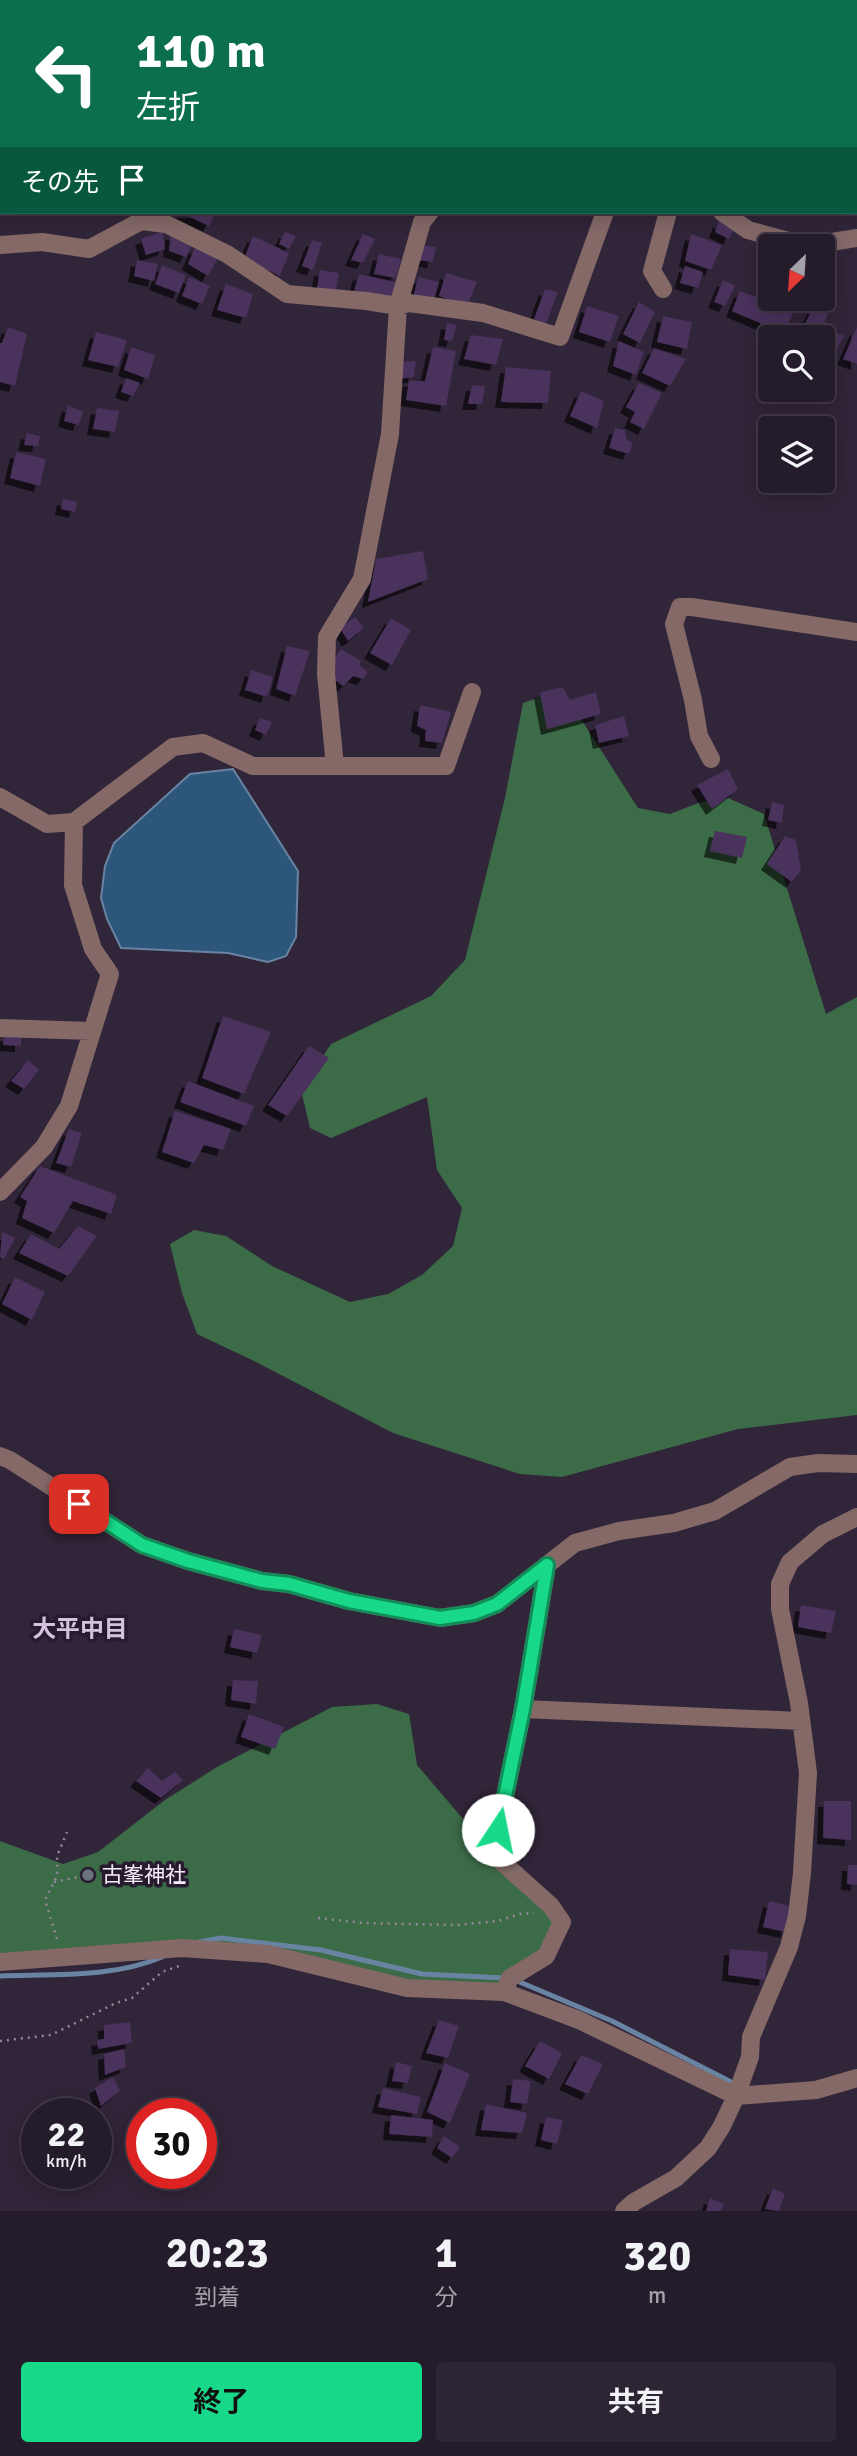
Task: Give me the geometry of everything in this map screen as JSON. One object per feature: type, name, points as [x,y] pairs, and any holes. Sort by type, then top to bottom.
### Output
[{"type":"street","points":[[335,766],[326,674],[327,637],[362,579],[390,434],[398,306],[422,222],[428,214]]},
{"type":"street","points":[[0,245],[42,242],[89,249],[141,221],[166,224],[227,254],[287,293],[366,300],[398,306],[410,303],[483,313],[560,337],[604,214]]},
{"type":"street","points":[[663,289],[652,271],[667,214]]},
{"type":"street","points":[[725,214],[748,230],[807,246],[857,238]]},
{"type":"street","points":[[711,759],[699,736],[674,624],[680,607],[857,632]]},
{"type":"street","points":[[0,797],[47,824],[74,822],[173,747],[203,743],[253,766],[446,766],[472,692]]},
{"type":"street","points":[[0,1192],[44,1147],[69,1106],[110,974],[93,948],[74,885],[74,822]]},
{"type":"street","points":[[0,1028],[92,1031]]},
{"type":"street","points":[[0,1456],[142,1545],[188,1561],[262,1581],[289,1584],[349,1601],[440,1618],[474,1613],[497,1604],[575,1544],[619,1531],[674,1523],[715,1511],[790,1467],[818,1463],[857,1464]]},
{"type":"street","points":[[624,2211],[634,2202],[676,2178],[708,2148],[736,2096],[750,2057],[751,2037],[789,1947],[797,1916],[808,1773],[780,1609],[780,1584],[790,1562],[823,1534],[857,1517]]},
{"type":"street","points":[[504,1992],[510,1978],[546,1956],[562,1922],[551,1906],[494,1854],[523,1709],[547,1565]]},
{"type":"street","points":[[523,1709],[801,1721]]},
{"type":"street","points":[[0,1962],[181,1948],[268,1954],[372,1982],[407,1988],[504,1992],[579,2021],[736,2096],[816,2090],[857,2078]]},
{"type":"path","points":[[62,1956],[45,1900],[58,1876],[57,1856],[67,1832]]},
{"type":"path","points":[[54,1882],[88,1875]]},
{"type":"path","points":[[318,1918],[363,1923],[456,1925],[498,1922],[520,1914],[554,1912]]},
{"type":"path","points":[[0,2041],[51,2035],[132,1998],[162,1972],[186,1964]]},
{"type":"green space","points":[[554,692],[583,722],[638,808],[670,814],[701,802],[728,798],[764,814],[826,1014],[857,997],[857,1415],[738,1429],[562,1477],[520,1474],[393,1433],[197,1334],[182,1293],[170,1244],[194,1230],[226,1236],[272,1266],[350,1302],[388,1294],[422,1275],[453,1246],[462,1208],[437,1170],[427,1097],[331,1138],[310,1128],[301,1090],[331,1044],[431,996],[465,960],[505,798],[523,703]]},
{"type":"green space","points":[[377,1704],[409,1714],[417,1765],[493,1854],[560,1920],[546,1956],[504,1992],[182,1948],[0,1962],[0,1841],[63,1864],[98,1852],[165,1800],[217,1767],[332,1707]]},
{"type":"water","points":[[233,769],[298,871],[296,937],[286,956],[268,962],[228,953],[121,948],[107,919],[101,898],[105,866],[114,843],[190,774]]},
{"type":"building","points":[[184,214],[215,214],[209,226]]},
{"type":"building","points":[[719,221],[734,228],[729,239],[715,232]]},
{"type":"building","points":[[163,231],[165,249],[146,255],[141,239]]},
{"type":"building","points":[[285,232],[296,236],[289,249],[279,244]]},
{"type":"building","points":[[171,233],[193,243],[186,257],[169,251]]},
{"type":"building","points":[[363,234],[375,239],[363,263],[351,260]]},
{"type":"building","points":[[691,234],[722,245],[711,270],[685,261]]},
{"type":"building","points":[[253,236],[289,253],[280,276],[244,259]]},
{"type":"building","points":[[312,240],[322,243],[313,270],[302,266]]},
{"type":"building","points":[[420,245],[436,247],[433,262],[418,260]]},
{"type":"building","points":[[195,247],[218,258],[208,276],[188,264]]},
{"type":"building","points":[[379,254],[401,259],[396,278],[374,274]]},
{"type":"building","points":[[137,260],[158,264],[154,281],[134,276]]},
{"type":"building","points":[[162,265],[186,275],[179,293],[155,284]]},
{"type":"building","points":[[685,266],[703,272],[698,288],[680,283]]},
{"type":"building","points":[[320,270],[339,273],[336,291],[317,288]]},
{"type":"building","points":[[446,273],[477,282],[467,306],[439,296]]},
{"type":"building","points":[[359,274],[395,282],[392,301],[353,295]]},
{"type":"building","points":[[189,277],[210,286],[202,304],[182,296]]},
{"type":"building","points":[[418,277],[439,282],[433,303],[413,299]]},
{"type":"building","points":[[723,280],[735,286],[725,306],[714,302]]},
{"type":"building","points":[[226,284],[253,294],[246,318],[217,310]]},
{"type":"building","points":[[545,289],[558,292],[546,324],[534,319]]},
{"type":"building","points":[[740,291],[758,298],[758,312],[794,312],[787,325],[764,325],[732,311]]},
{"type":"building","points":[[639,302],[655,312],[640,343],[623,334]]},
{"type":"building","points":[[587,306],[619,316],[610,342],[579,332]]},
{"type":"building","points":[[811,312],[828,314],[824,325],[804,325]]},
{"type":"building","points":[[663,316],[692,322],[687,349],[657,342]]},
{"type":"building","points":[[447,323],[457,325],[452,341],[444,340]]},
{"type":"building","points":[[8,327],[27,334],[15,386],[0,382],[0,343]]},
{"type":"building","points":[[857,327],[857,364],[843,359]]},
{"type":"building","points":[[96,332],[127,340],[118,367],[88,360]]},
{"type":"building","points":[[835,332],[844,336],[835,353]]},
{"type":"building","points":[[471,335],[503,339],[496,365],[464,359]]},
{"type":"building","points":[[619,341],[644,352],[636,375],[613,366]]},
{"type":"building","points":[[131,347],[155,355],[148,379],[124,370]]},
{"type":"building","points":[[433,347],[456,351],[446,406],[406,400],[409,381],[425,381]]},
{"type":"building","points":[[654,348],[686,359],[670,386],[642,373]]},
{"type":"building","points":[[416,361],[414,377],[398,379],[398,362]]},
{"type":"building","points":[[506,367],[551,371],[548,403],[501,402]]},
{"type":"building","points":[[126,378],[140,383],[133,396],[121,392]]},
{"type":"building","points":[[639,383],[662,393],[644,429],[630,422],[635,412],[626,407]]},
{"type":"building","points":[[472,385],[485,386],[482,404],[468,404]]},
{"type":"building","points":[[581,391],[604,401],[597,428],[570,416]]},
{"type":"building","points":[[68,405],[83,412],[79,425],[64,421]]},
{"type":"building","points":[[97,408],[119,411],[115,432],[93,429]]},
{"type":"building","points":[[615,428],[625,430],[627,440],[633,443],[629,454],[609,448]]},
{"type":"building","points":[[27,433],[40,436],[38,446],[24,445]]},
{"type":"building","points":[[16,452],[46,459],[40,486],[10,478]]},
{"type":"building","points":[[63,499],[77,502],[75,512],[61,509]]},
{"type":"building","points":[[423,551],[428,579],[368,602],[376,559]]},
{"type":"building","points":[[355,617],[364,628],[348,641],[340,628]]},
{"type":"building","points":[[391,618],[411,630],[392,665],[370,653]]},
{"type":"building","points":[[287,646],[310,651],[295,696],[276,689]]},
{"type":"building","points":[[341,649],[361,661],[359,665],[368,672],[363,679],[353,676],[343,686],[331,677],[330,665]]},
{"type":"building","points":[[251,670],[273,677],[267,697],[245,690]]},
{"type":"building","points":[[563,687],[570,700],[596,692],[601,714],[547,729],[540,692]]},
{"type":"building","points":[[420,705],[451,712],[442,743],[425,741],[426,730],[417,726]]},
{"type":"building","points":[[624,716],[629,736],[599,743],[595,725]]},
{"type":"building","points":[[260,718],[272,722],[266,735],[255,730]]},
{"type":"building","points":[[728,769],[738,789],[712,809],[697,785]]},
{"type":"building","points":[[772,802],[784,805],[782,823],[768,820]]},
{"type":"building","points":[[715,831],[747,837],[742,858],[710,851]]},
{"type":"building","points":[[785,836],[796,840],[801,870],[792,882],[767,864]]},
{"type":"building","points":[[223,1016],[271,1032],[244,1094],[202,1078]]},
{"type":"building","points":[[4,1035],[21,1037],[21,1046],[3,1045]]},
{"type":"building","points":[[309,1046],[329,1058],[287,1116],[268,1105]]},
{"type":"building","points":[[28,1060],[39,1070],[24,1089],[11,1081]]},
{"type":"building","points":[[188,1081],[254,1106],[246,1126],[180,1102]]},
{"type":"building","points":[[175,1111],[231,1129],[223,1150],[204,1145],[194,1163],[162,1152]]},
{"type":"building","points":[[69,1129],[82,1133],[71,1167],[56,1163]]},
{"type":"building","points":[[40,1166],[117,1195],[111,1214],[73,1201],[54,1233],[22,1218],[27,1201],[20,1197]]},
{"type":"building","points":[[78,1226],[97,1236],[68,1276],[19,1253],[31,1234],[59,1249]]},
{"type":"building","points":[[2,1232],[15,1238],[4,1259],[0,1257]]},
{"type":"building","points":[[15,1277],[45,1292],[32,1320],[2,1304]]},
{"type":"building","points":[[801,1605],[836,1611],[831,1633],[798,1627]]},
{"type":"building","points":[[234,1629],[262,1635],[257,1653],[230,1647]]},
{"type":"building","points":[[233,1680],[258,1681],[256,1704],[231,1700]]},
{"type":"building","points":[[249,1714],[284,1727],[275,1749],[241,1737]]},
{"type":"building","points":[[148,1768],[162,1781],[175,1772],[183,1780],[161,1798],[136,1781]]},
{"type":"building","points":[[824,1801],[851,1801],[851,1840],[823,1838]]},
{"type":"building","points":[[848,1865],[857,1865],[857,1885],[847,1884]]},
{"type":"building","points":[[769,1901],[793,1907],[786,1932],[763,1927]]},
{"type":"building","points":[[730,1949],[768,1952],[765,1980],[728,1975]]},
{"type":"building","points":[[439,2020],[459,2026],[448,2058],[426,2053]]},
{"type":"building","points":[[130,2022],[132,2043],[98,2049],[97,2040],[104,2039],[104,2025]]},
{"type":"building","points":[[540,2041],[562,2053],[549,2079],[525,2066]]},
{"type":"building","points":[[124,2049],[126,2067],[105,2075],[104,2054]]},
{"type":"building","points":[[581,2055],[603,2064],[588,2094],[565,2084]]},
{"type":"building","points":[[396,2062],[412,2066],[408,2083],[392,2081]]},
{"type":"building","points":[[445,2063],[470,2074],[450,2123],[427,2112]]},
{"type":"building","points":[[113,2077],[120,2091],[111,2098],[98,2098],[95,2088]]},
{"type":"building","points":[[513,2079],[531,2081],[527,2104],[510,2102]]},
{"type":"building","points":[[383,2088],[421,2097],[417,2114],[378,2107]]},
{"type":"building","points":[[486,2104],[527,2113],[522,2133],[481,2130]]},
{"type":"building","points":[[391,2115],[433,2120],[432,2137],[389,2134]]},
{"type":"building","points":[[546,2117],[563,2120],[557,2144],[541,2140]]},
{"type":"building","points":[[444,2136],[460,2147],[452,2158],[437,2148]]},
{"type":"building","points":[[773,2188],[785,2194],[779,2211],[765,2209]]},
{"type":"building","points":[[710,2198],[724,2204],[721,2211],[706,2211]]},
{"type":"waterway","points":[[194,1943],[221,1938],[321,1950],[422,1974],[505,1978]]},
{"type":"waterway","points":[[0,1976],[103,1972],[143,1964],[162,1957]]},
{"type":"waterway","points":[[515,1980],[612,2021],[737,2085]]},
{"type":"place","name":"古峯神社","points":[[88,1875]]},
{"type":"district","name":"大平中目","points":[[80,1629]]},
{"type":"route","points":[[79,1504],[142,1545],[188,1561],[349,1601],[440,1618],[474,1613],[497,1604],[547,1565],[523,1709],[498,1830]]}]
